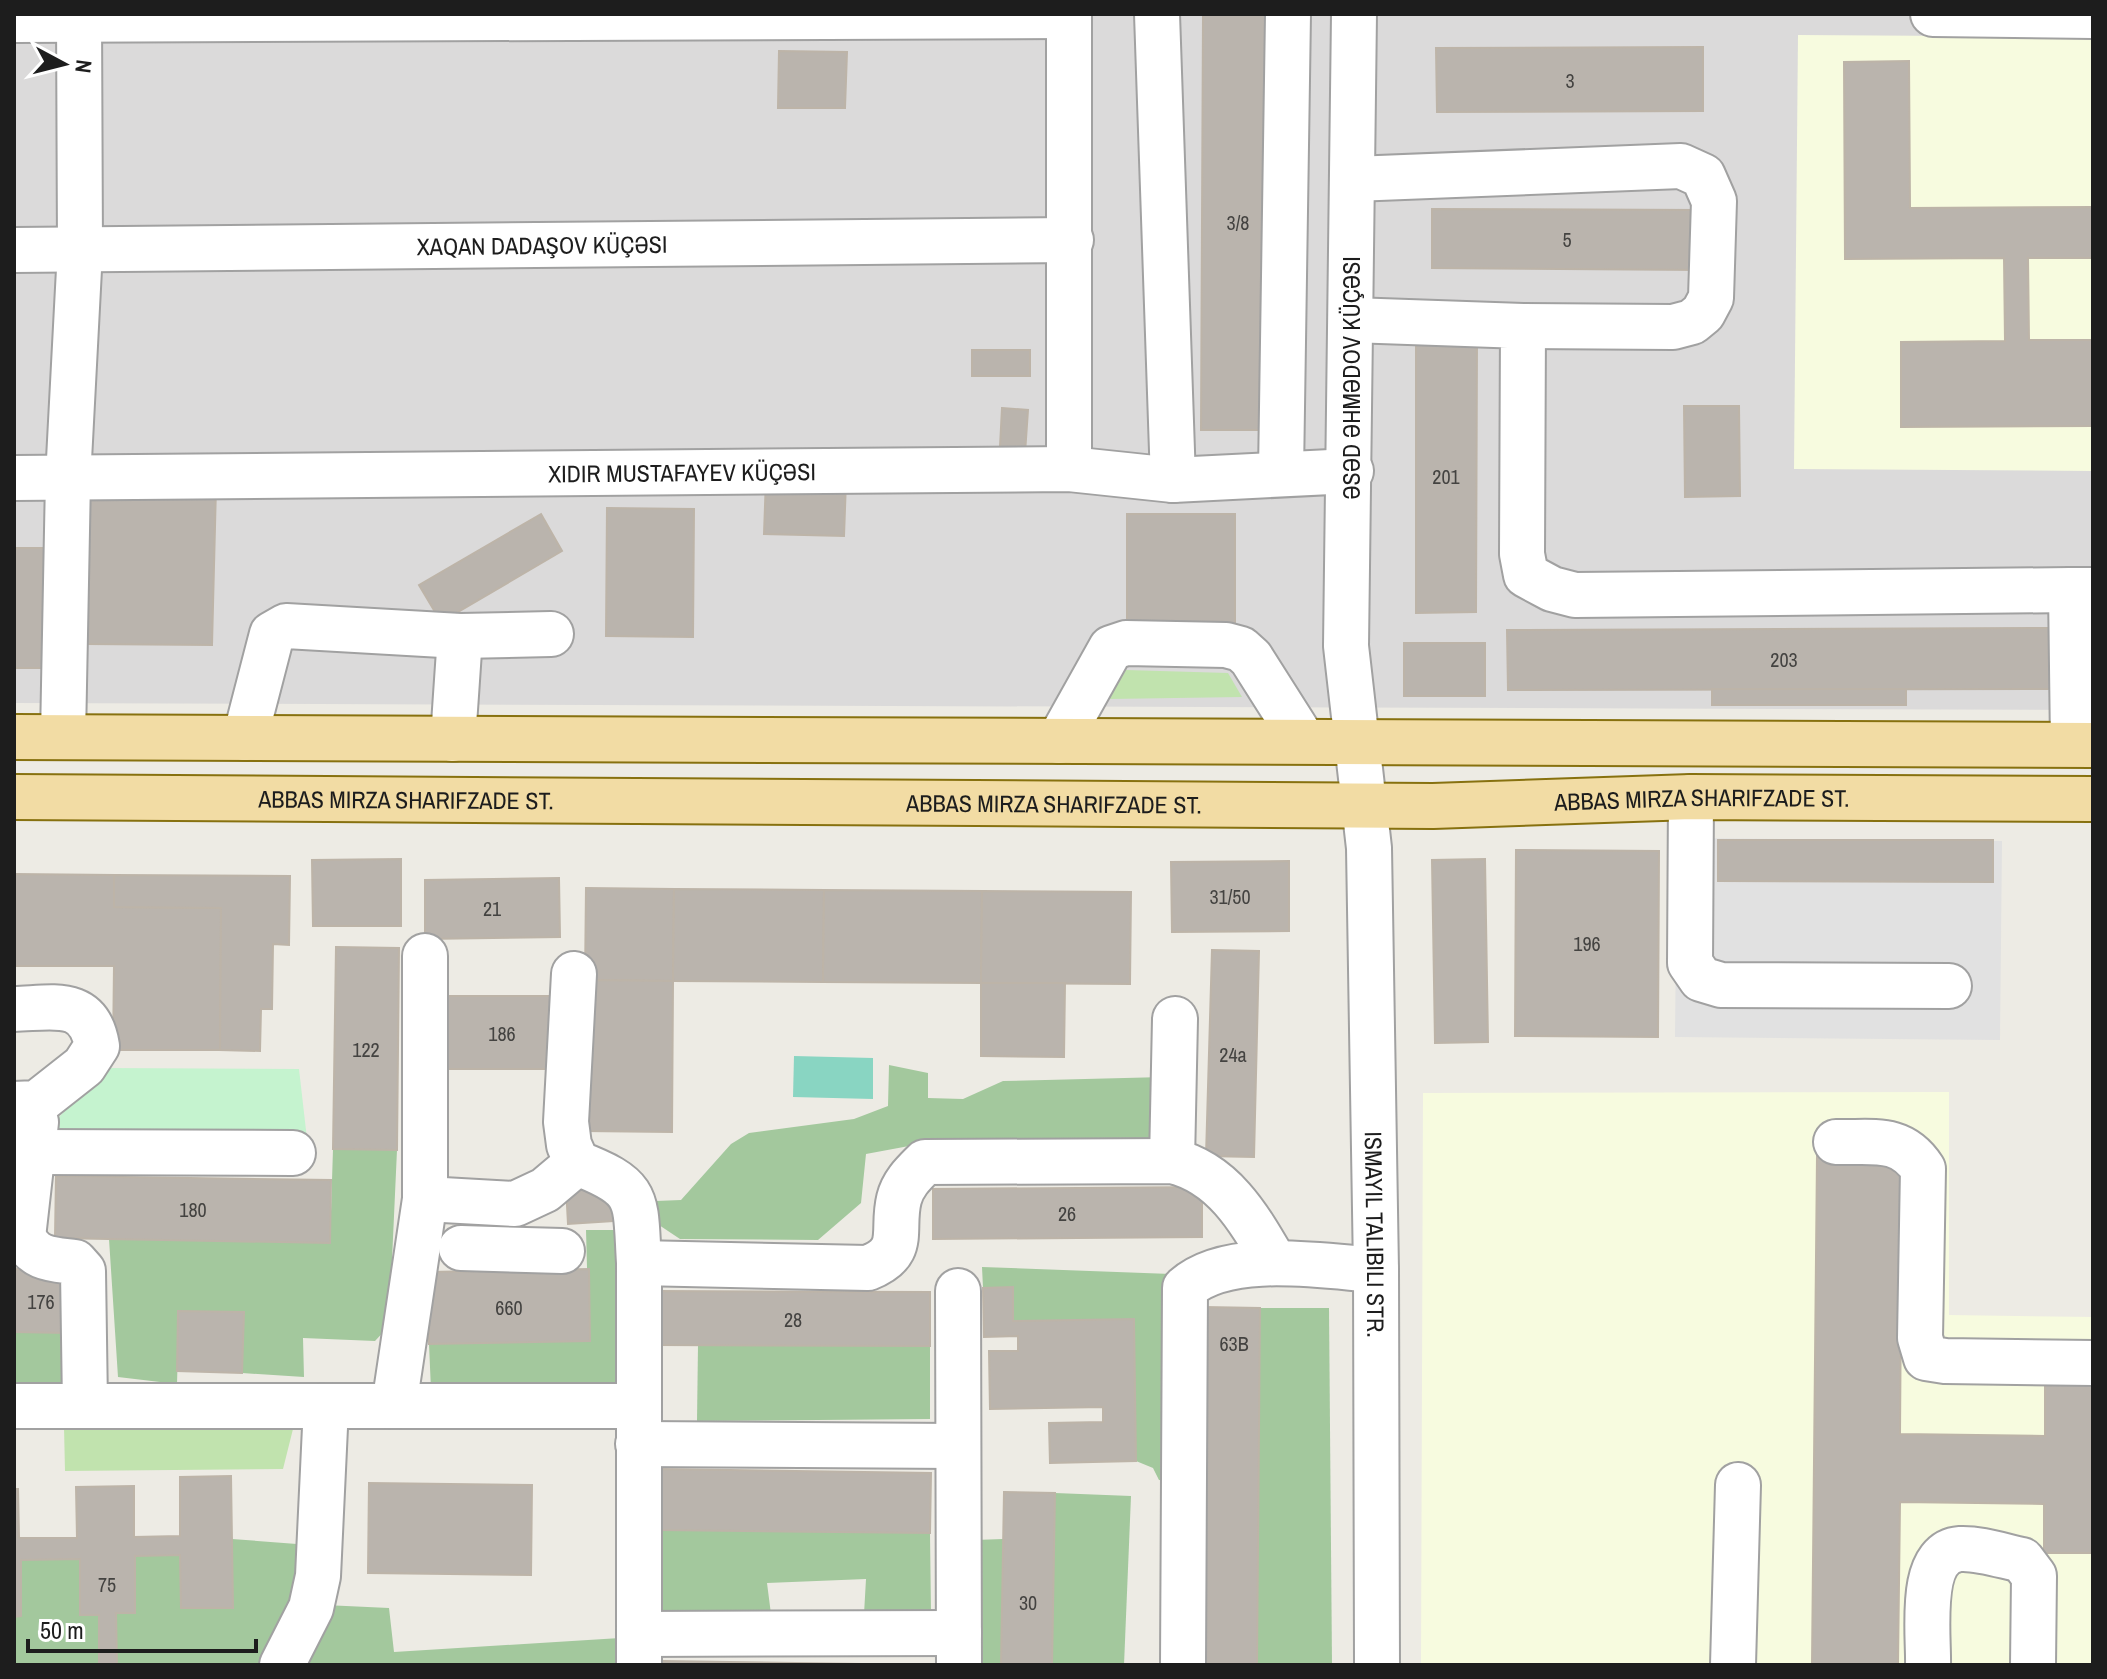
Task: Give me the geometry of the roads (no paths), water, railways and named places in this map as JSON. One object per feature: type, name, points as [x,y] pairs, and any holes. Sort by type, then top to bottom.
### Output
[{"type":"main road","points":[[14,737],[2083,744]]},
{"type":"main road","points":[[596,798],[597,740]]},
{"type":"main road","name":"ABBAS MIRZA SHARIFZADE ST.","points":[[14,797],[596,798],[1433,806],[1691,797],[2093,799]]},
{"type":"street","points":[[1157,14],[1173,480]]},
{"type":"street","points":[[1281,473],[1288,14]]},
{"type":"street","name":"ƏSƏD ƏHMƏDOV KÜÇƏSI","points":[[1354,14],[1351,471],[1346,646],[1366,805]]},
{"type":"street","points":[[1933,14],[2093,16]]},
{"type":"street","points":[[14,20],[78,17],[1069,15],[1069,469]]},
{"type":"street","points":[[63,737],[68,479],[80,250],[78,17]]},
{"type":"street","points":[[1351,320],[1673,327],[1692,322],[1703,313],[1711,298],[1714,201],[1703,176],[1681,166],[1353,179]]},
{"type":"street","name":"XAQAN DADAŞOV KÜÇƏSI","points":[[14,250],[1071,240]]},
{"type":"street","points":[[1523,326],[1522,554],[1526,575],[1552,589],[1575,595],[2082,590],[2083,744]]},
{"type":"street","points":[[14,478],[1069,469],[1173,480],[1351,471]]},
{"type":"street","points":[[245,738],[272,634],[286,626],[460,636],[551,634]]},
{"type":"street","points":[[453,739],[460,636]]},
{"type":"street","points":[[1059,741],[1111,648],[1126,643],[1226,645],[1241,649],[1251,658],[1303,740]]},
{"type":"street","points":[[1691,797],[1690,963],[1701,979],[1721,985],[1949,986]]},
{"type":"street","name":"ISMAYIL TALIBILI STR.","points":[[1366,805],[1376,1270],[1377,1665]]},
{"type":"street","points":[[394,1406],[425,1199],[425,956]]},
{"type":"street","points":[[574,974],[566,1122],[569,1145],[577,1163],[614,1177],[627,1189],[635,1205],[639,1263],[639,1650],[959,1649],[958,1291]]},
{"type":"street","points":[[14,1009],[66,1008],[86,1015],[94,1030],[97,1046],[84,1066],[26,1104],[33,1152],[18,1237],[30,1252],[40,1257],[75,1262],[83,1271],[85,1405]]},
{"type":"street","points":[[1172,1161],[1175,1019]]},
{"type":"street","points":[[1836,1142],[1891,1144],[1911,1151],[1923,1169],[1920,1338],[1926,1358],[1945,1361],[2093,1363]]},
{"type":"street","points":[[33,1152],[293,1153]]},
{"type":"street","points":[[639,1263],[868,1268],[886,1261],[897,1241],[899,1198],[908,1178],[925,1162],[1172,1161],[1207,1176],[1230,1195],[1249,1217],[1275,1263]]},
{"type":"street","points":[[425,1199],[515,1204],[545,1190],[577,1163]]},
{"type":"street","points":[[514,1250],[515,1204]]},
{"type":"street","points":[[461,1248],[562,1251]]},
{"type":"street","points":[[1183,1665],[1185,1288],[1208,1272],[1275,1263],[1376,1270]]},
{"type":"street","points":[[14,1406],[394,1406],[957,1446]]},
{"type":"street","points":[[282,1665],[311,1608],[318,1576],[326,1406]]},
{"type":"street","points":[[1733,1665],[1738,1485]]},
{"type":"street","points":[[1928,1665],[1929,1576],[1941,1556],[1959,1549],[2022,1560],[2034,1576],[2033,1665]]}]
